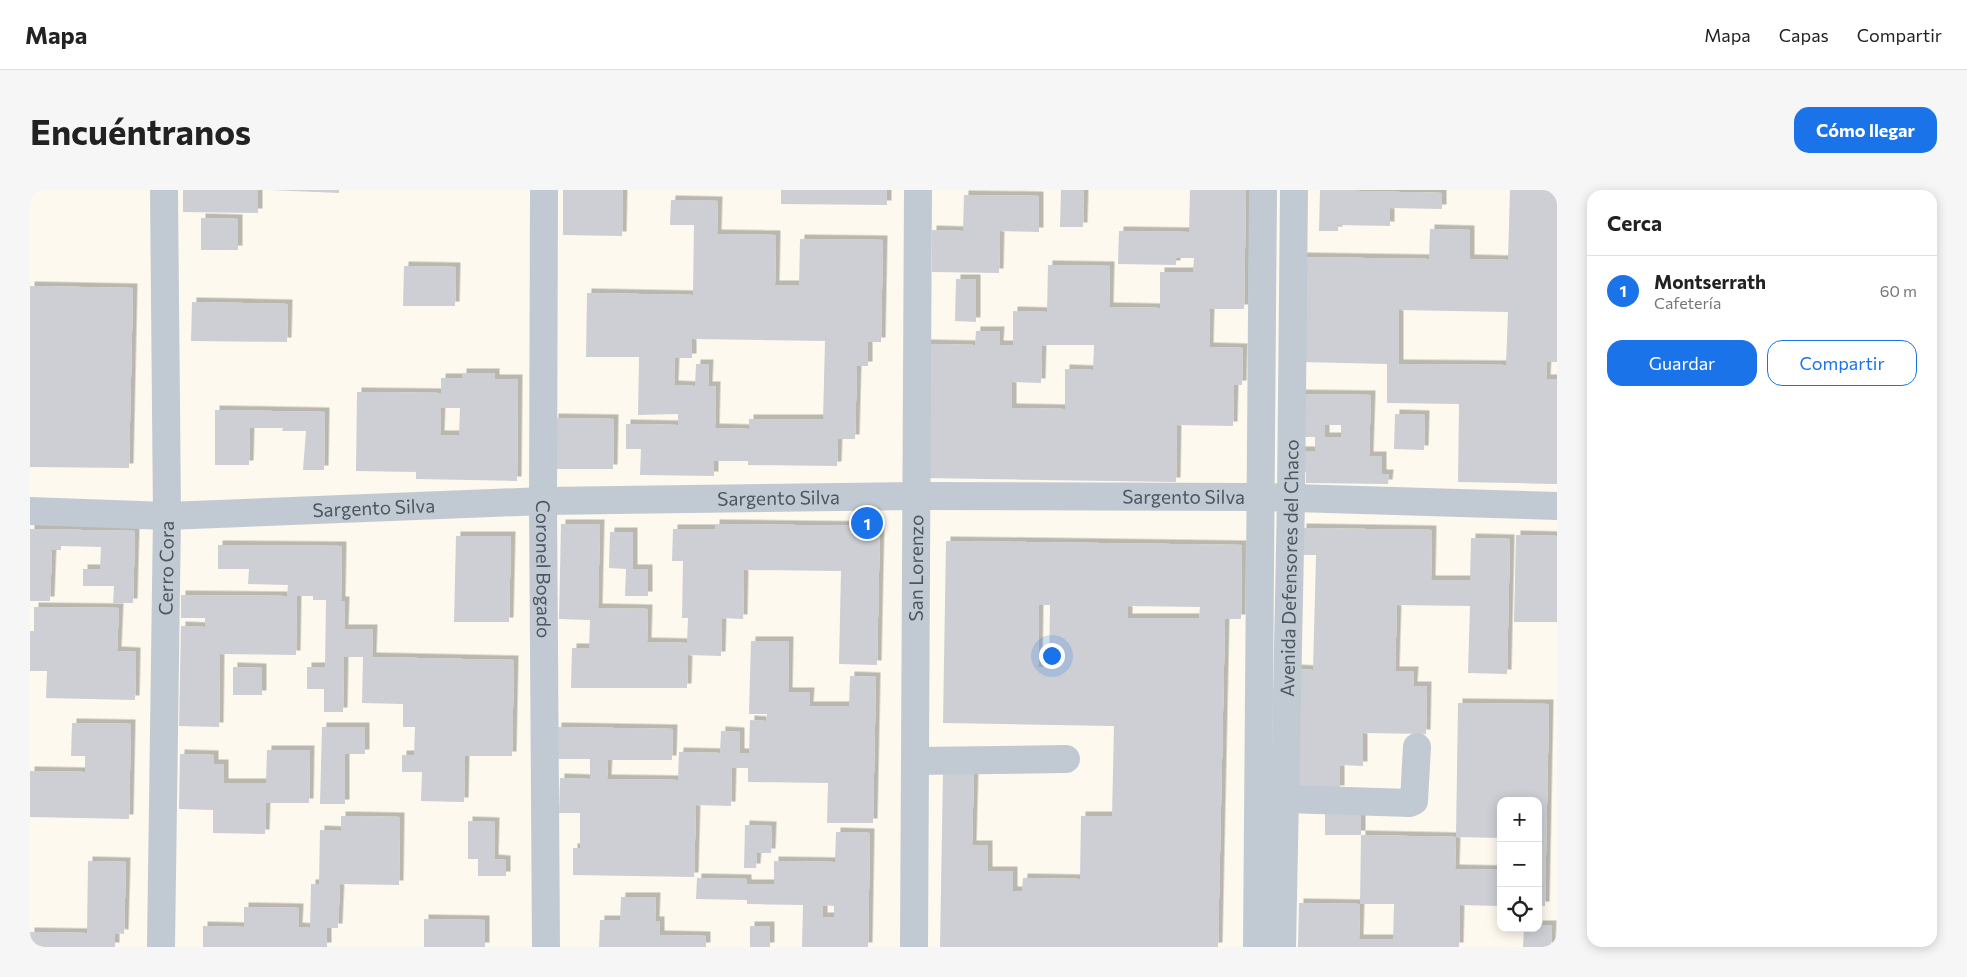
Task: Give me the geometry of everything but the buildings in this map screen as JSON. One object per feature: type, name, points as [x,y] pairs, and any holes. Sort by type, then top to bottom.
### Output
[{"type":"street","name":"Cerro Cora","points":[[161,947],[167,516],[164,190]]},
{"type":"street","name":"Coronel Bogado","points":[[544,190],[543,500],[546,947]]},
{"type":"street","name":"San Lorenzo","points":[[914,947],[918,190]]},
{"type":"street","name":"Avenida Defensores del Chaco","points":[[1257,947],[1263,190]]},
{"type":"street","name":"Avenida Defensores del Chaco","points":[[1282,947],[1291,498],[1294,190]]},
{"type":"street","name":"Sargento Silva","points":[[30,511],[167,516],[543,500],[916,496],[1261,497],[1557,506]]},
{"type":"street","points":[[1285,799],[1414,801],[1416,795],[1417,747]]},
{"type":"street","points":[[916,761],[1066,759]]},
{"type":"shaded area","points":[[30,190],[1557,190],[1557,947],[30,947]]},
{"type":"place","name":"Montserrath","points":[[867,523]]}]
